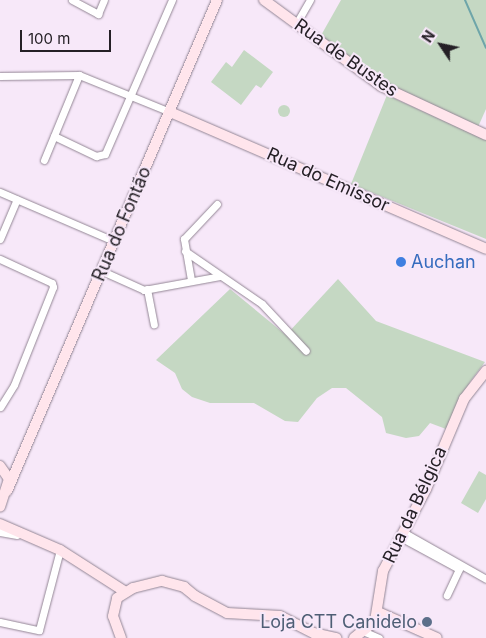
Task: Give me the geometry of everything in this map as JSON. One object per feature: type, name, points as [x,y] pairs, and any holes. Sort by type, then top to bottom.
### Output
[{"type":"main road","name":"Rua do Fontão","points":[[0,507],[217,0]]},
{"type":"main road","name":"Rua de Bustes","points":[[264,0],[381,86],[486,135]]},
{"type":"main road","name":"Rua do Emissor","points":[[170,112],[486,249]]},
{"type":"main road","name":"Rua da Bélgica","points":[[354,638],[365,632],[378,612],[380,580],[401,534],[426,489],[464,399],[486,371]]},
{"type":"main road","name":"Rua do Fontão","points":[[0,466],[14,460],[25,446]]},
{"type":"main road","points":[[0,466],[10,479],[7,491]]},
{"type":"main road","points":[[0,507],[4,525],[60,550],[124,592]]},
{"type":"main road","points":[[121,638],[113,610],[117,598],[124,592],[168,581],[227,612],[280,616],[320,637],[336,638]]},
{"type":"main road","points":[[378,612],[436,638]]},
{"type":"street","points":[[72,0],[98,14],[104,0]]},
{"type":"street","points":[[54,136],[96,156],[105,154],[172,0]]},
{"type":"street","points":[[296,24],[310,0]]},
{"type":"street","points":[[44,160],[79,75]]},
{"type":"street","points":[[0,76],[79,75],[170,112]]},
{"type":"street","points":[[0,192],[114,241]]},
{"type":"street","points":[[0,239],[17,199]]},
{"type":"street","points":[[191,280],[184,239],[217,204]]},
{"type":"street","points":[[185,251],[262,304],[306,351]]},
{"type":"street","points":[[0,259],[52,283],[53,288],[14,385],[2,394],[5,402],[0,407]]},
{"type":"street","points":[[102,271],[147,289],[220,276]]},
{"type":"street","points":[[147,289],[154,324]]},
{"type":"street","points":[[0,532],[18,535]]},
{"type":"street","points":[[401,534],[486,579]]},
{"type":"street","points":[[401,534],[458,569],[447,595]]},
{"type":"street","points":[[0,622],[39,630],[60,550]]},
{"type":"street","points":[[365,632],[379,638]]},
{"type":"green space","points":[[341,0],[486,0],[486,109],[478,127],[389,91],[319,39]]},
{"type":"green space","points":[[244,50],[273,72],[261,88],[256,85],[241,105],[211,82],[226,62],[232,67]]},
{"type":"green space","points":[[387,95],[486,140],[486,239],[351,184]]},
{"type":"green space","points":[[282,105],[286,105],[290,111],[286,117],[282,117],[278,113],[278,109]]},
{"type":"green space","points":[[338,279],[376,321],[485,362],[470,382],[446,429],[430,423],[419,436],[406,438],[386,433],[382,417],[346,388],[332,388],[317,398],[298,422],[285,421],[254,403],[210,403],[192,397],[182,389],[175,373],[156,360],[230,289],[286,335]]},
{"type":"green space","points":[[479,471],[486,475],[486,499],[478,513],[461,503]]},
{"type":"waterway","points":[[465,0],[486,48]]},
{"type":"place","name":"Auchan","points":[[401,262]]},
{"type":"place","name":"Loja CTT Canidelo","points":[[427,622]]}]
